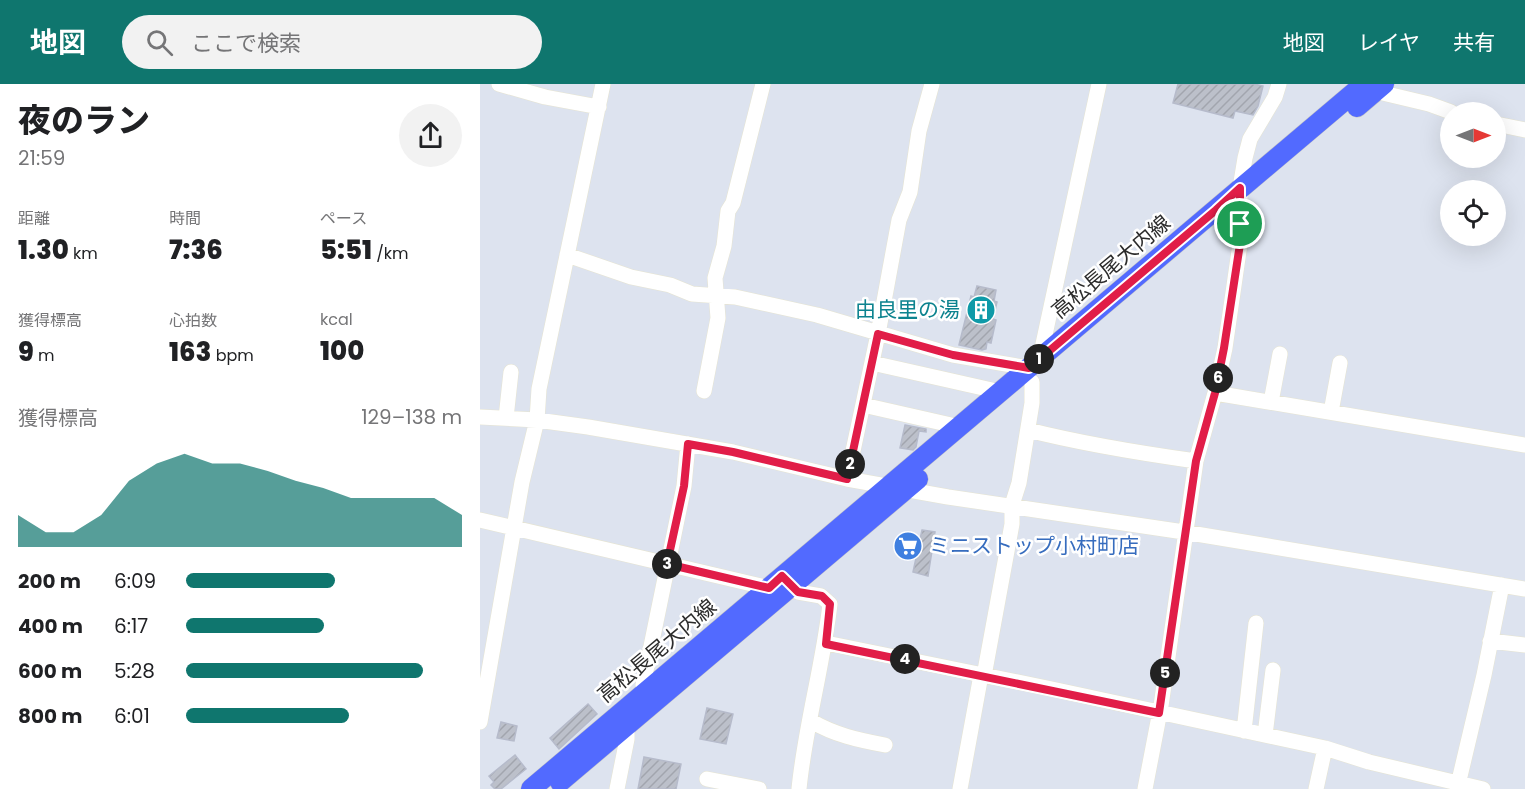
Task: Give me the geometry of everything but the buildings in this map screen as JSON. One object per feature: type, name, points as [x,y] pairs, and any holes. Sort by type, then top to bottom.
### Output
[{"type":"main road","name":"高松長尾大内線","points":[[531,789],[646,692],[897,488],[1034,369],[1371,87]]},
{"type":"main road","name":"高松長尾大内線","points":[[897,488],[960,427],[1034,369]]},
{"type":"main road","name":"高松長尾大内線","points":[[551,789],[627,727],[781,583]]},
{"type":"street","points":[[499,84],[545,98],[599,107]]},
{"type":"street","points":[[480,722],[483,685],[522,482],[537,420],[539,389],[603,84]]},
{"type":"street","points":[[704,391],[718,318],[715,278],[724,246],[728,211],[733,203],[763,84]]},
{"type":"street","points":[[847,479],[878,334],[899,220],[910,192],[919,131],[932,84]]},
{"type":"street","points":[[960,789],[1012,524],[1012,505],[1019,483],[1032,403],[1034,369],[1099,84]]},
{"type":"street","points":[[1145,789],[1159,713],[1196,461],[1215,393],[1224,348],[1240,244],[1240,196],[1245,158],[1250,139],[1275,96],[1279,84]]},
{"type":"street","points":[[1371,87],[1440,108]]},
{"type":"street","points":[[1506,126],[1525,130]]},
{"type":"street","points":[[567,255],[631,277],[670,285],[692,294],[735,297],[817,315],[953,355],[1034,369]]},
{"type":"street","points":[[1271,402],[1280,354]]},
{"type":"street","points":[[872,363],[992,390]]},
{"type":"street","points":[[1331,412],[1340,363]]},
{"type":"street","points":[[506,417],[511,372]]},
{"type":"street","points":[[1215,393],[1525,444]]},
{"type":"street","points":[[863,405],[960,427]]},
{"type":"street","points":[[480,417],[537,420],[688,444],[897,488],[1184,532],[1525,589]]},
{"type":"street","points":[[1028,430],[1133,452],[1196,461]]},
{"type":"street","points":[[646,692],[643,685],[684,486],[688,444]]},
{"type":"street","points":[[480,520],[667,564],[781,583],[798,592],[822,596],[830,604],[826,644],[799,789]]},
{"type":"street","points":[[1457,785],[1502,585]]},
{"type":"street","points":[[1244,731],[1256,623]]},
{"type":"street","points":[[1490,640],[1525,645]]},
{"type":"street","points":[[826,644],[1325,748],[1457,785],[1483,789]]},
{"type":"street","points":[[1264,735],[1273,670]]},
{"type":"street","points":[[811,721],[828,731],[848,738],[885,745]]},
{"type":"street","points":[[617,789],[627,739],[627,727]]},
{"type":"street","points":[[1316,789],[1325,748]]},
{"type":"street","points":[[707,779],[736,787],[759,789]]},
{"type":"place","name":"由良里の湯","points":[[981,310]]},
{"type":"place","name":"ミニストップ小村町店","points":[[908,546]]},
{"type":"route","points":[[1240,188],[1240,224],[1240,244],[1224,348],[1215,393],[1196,461],[1184,532],[1159,713],[826,644],[830,604],[822,596],[798,592],[782,576],[769,588],[667,564],[684,486],[688,444],[733,452],[847,479],[878,334],[953,355],[1029,368],[1240,188]]}]
